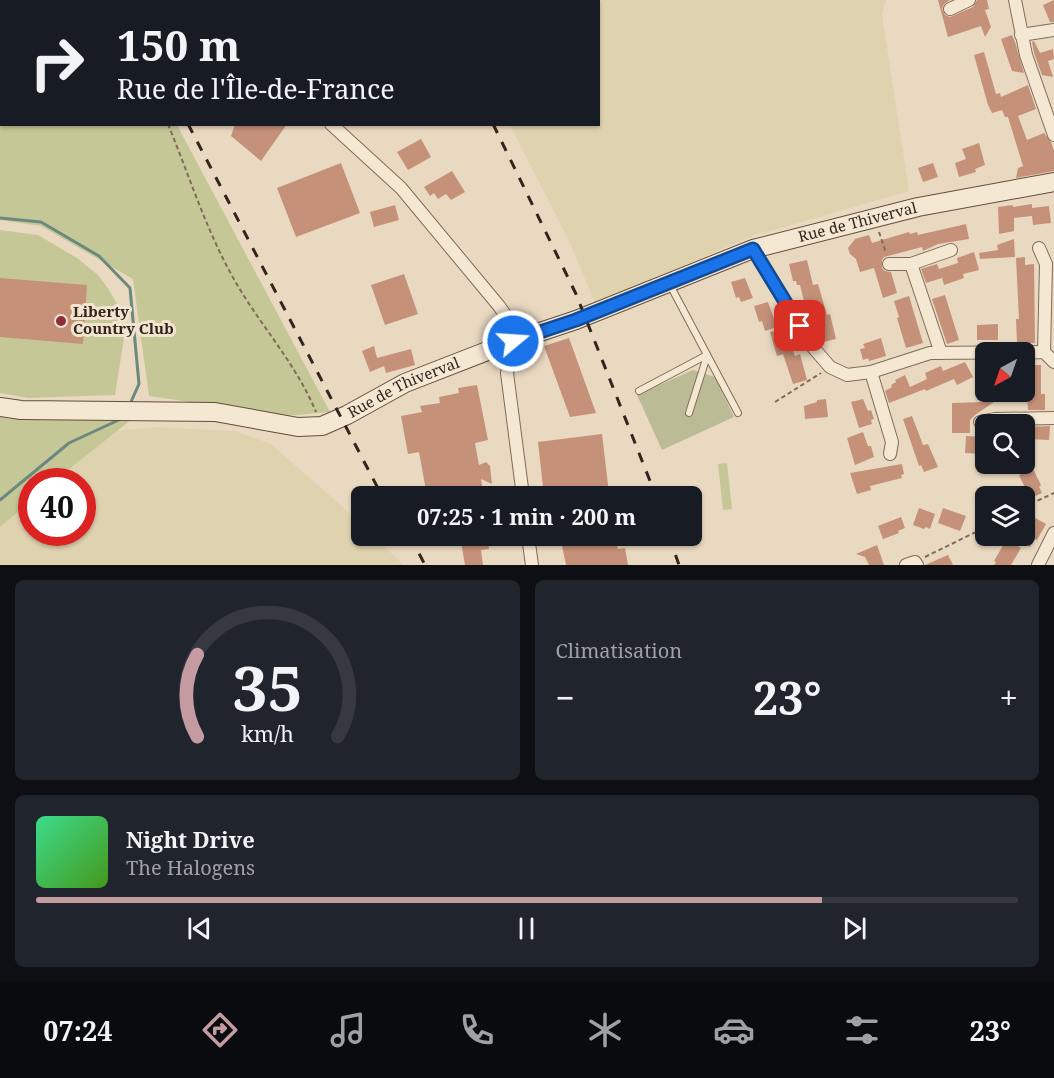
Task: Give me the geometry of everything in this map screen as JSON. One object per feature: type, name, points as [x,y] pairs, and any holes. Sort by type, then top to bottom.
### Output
[{"type":"street","points":[[950,9],[969,0]]},
{"type":"street","points":[[1015,0],[1026,55],[1054,135]]},
{"type":"street","points":[[1021,35],[1054,30]]},
{"type":"street","points":[[333,126],[360,149],[417,206],[515,329],[507,373],[522,486]]},
{"type":"street","name":"Rue de Thiverval","points":[[0,407],[21,410],[215,412],[298,427],[322,426],[348,415],[405,383],[513,341],[576,320],[753,249],[918,207],[1054,182]]},
{"type":"street","points":[[1039,248],[1046,264],[1044,351],[1054,362]]},
{"type":"street","points":[[753,249],[811,345],[830,367],[847,375],[871,372],[930,353],[1044,351]]},
{"type":"street","points":[[890,264],[910,264],[951,250]]},
{"type":"street","points":[[910,264],[941,353]]},
{"type":"street","points":[[871,372],[892,442],[890,454]]},
{"type":"street","points":[[1035,418],[1054,418]]},
{"type":"street","points":[[1038,565],[1054,533]]},
{"type":"street","points":[[529,546],[532,565]]},
{"type":"lane","points":[[669,282],[738,413]]},
{"type":"lane","points":[[639,391],[707,355]]},
{"type":"lane","points":[[689,413],[707,355]]},
{"type":"path","points":[[169,126],[231,273],[306,388],[322,426]]},
{"type":"path","points":[[875,218],[890,264]]},
{"type":"path","points":[[775,402],[830,367]]},
{"type":"path","points":[[1035,502],[1054,493]]},
{"type":"path","points":[[913,564],[975,533]]},
{"type":"shaded area","points":[[600,0],[886,0],[882,14],[909,191],[753,236],[595,303],[570,243],[511,126],[600,126]]},
{"type":"shaded area","points":[[155,427],[235,431],[271,444],[351,514],[351,546],[384,546],[403,565],[0,565],[0,527],[18,512],[18,546],[96,546],[96,468],[70,468],[114,431]]},
{"type":"green space","points":[[0,126],[178,126],[330,412],[284,416],[149,396],[133,279],[41,226],[0,220]]},
{"type":"green space","name":"Liberty Country Club","points":[[0,230],[38,235],[77,258],[98,275],[109,290],[120,309],[125,332],[115,395],[28,398],[0,393]]},
{"type":"green space","points":[[693,370],[715,377],[734,417],[662,450],[637,395]]},
{"type":"green space","points":[[0,407],[132,419],[70,468],[18,468],[18,512],[0,527]]},
{"type":"green space","points":[[727,463],[732,509],[723,510],[718,464]]},
{"type":"building","points":[[938,0],[950,0],[944,4],[942,9],[945,15],[950,17],[973,7],[977,0],[987,0],[989,9],[985,10],[991,27],[985,37],[981,26],[948,37]]},
{"type":"building","points":[[1054,0],[1054,22],[1050,22],[1043,5]]},
{"type":"building","points":[[1012,35],[1024,73],[1012,71],[1001,39]]},
{"type":"building","points":[[1034,41],[1040,53],[1053,49],[1054,59],[1048,61],[1053,77],[1042,75],[1034,53],[1032,42]]},
{"type":"building","points":[[984,52],[996,94],[1000,93],[1001,97],[1028,85],[1036,109],[1018,116],[1027,140],[1044,133],[1051,142],[1054,151],[1054,171],[1016,178],[1018,168],[1023,166],[1008,117],[1005,117],[1002,110],[992,113],[974,55]]},
{"type":"building","points":[[234,126],[286,126],[261,161],[231,136]]},
{"type":"building","points":[[421,139],[431,157],[408,170],[397,152]]},
{"type":"building","points":[[979,143],[985,165],[975,169],[976,172],[959,177],[955,163],[966,159],[962,149]]},
{"type":"building","points":[[341,163],[360,213],[296,237],[277,188]]},
{"type":"building","points":[[933,163],[938,177],[923,182],[918,168]]},
{"type":"building","points":[[452,171],[465,192],[451,200],[446,194],[438,199],[434,193],[430,196],[424,187]]},
{"type":"building","points":[[1032,204],[1032,208],[1049,206],[1051,223],[1033,225],[1032,216],[1014,218],[1014,231],[999,234],[998,207]]},
{"type":"building","points":[[395,205],[399,220],[374,227],[370,212]]},
{"type":"building","points":[[966,224],[969,239],[938,244],[923,251],[922,247],[884,257],[882,268],[891,272],[897,293],[883,298],[874,268],[860,272],[856,259],[850,254],[848,248],[855,239],[869,235],[872,243],[909,232],[910,234],[917,232],[918,235]]},
{"type":"building","points":[[1014,239],[1015,257],[980,259],[979,253],[998,250],[997,245]]},
{"type":"building","points":[[974,252],[979,270],[963,274],[964,278],[944,285],[942,278],[926,283],[921,269],[937,264],[939,269],[958,263],[957,258]]},
{"type":"building","points":[[1025,257],[1025,265],[1034,264],[1035,342],[1017,342],[1016,319],[1019,319],[1016,258]]},
{"type":"building","points":[[807,260],[813,285],[818,284],[827,315],[830,314],[836,339],[823,342],[821,334],[818,334],[817,327],[815,327],[808,304],[805,305],[800,285],[793,281],[789,264]]},
{"type":"building","points":[[404,274],[418,314],[385,325],[371,285]]},
{"type":"building","points":[[0,278],[87,285],[83,344],[0,337]]},
{"type":"building","points":[[745,278],[753,298],[741,302],[739,297],[736,298],[731,282]]},
{"type":"building","points":[[945,295],[959,340],[947,344],[932,299]]},
{"type":"building","points":[[909,296],[923,343],[906,348],[894,301]]},
{"type":"building","points":[[768,302],[777,327],[765,331],[762,321],[759,322],[754,306]]},
{"type":"building","points":[[998,324],[998,340],[977,340],[977,325]]},
{"type":"building","points":[[785,328],[795,356],[800,354],[807,380],[793,384],[783,354],[777,356],[770,332]]},
{"type":"building","points":[[569,338],[596,413],[570,417],[544,346]]},
{"type":"building","points":[[881,338],[886,356],[869,361],[868,358],[863,360],[860,349],[865,348],[863,344]]},
{"type":"building","points":[[374,346],[377,358],[411,349],[415,365],[386,373],[384,366],[370,372],[362,351]]},
{"type":"building","points":[[965,362],[973,377],[957,385],[954,379],[889,403],[885,391],[892,387],[895,380],[905,375],[910,387],[927,379],[925,373],[941,366],[943,371]]},
{"type":"building","points":[[1035,365],[1041,365],[1041,394],[1045,394],[1045,410],[1028,410],[1028,402],[1035,402]]},
{"type":"building","points":[[477,385],[488,440],[475,443],[479,465],[486,462],[490,466],[492,484],[481,479],[482,486],[425,486],[419,452],[408,454],[401,416],[422,412],[420,406],[440,403],[439,397],[459,393],[458,388]]},
{"type":"building","points":[[826,399],[828,417],[805,419],[804,406]]},
{"type":"building","points":[[863,399],[874,419],[871,420],[872,424],[859,428],[851,402]]},
{"type":"building","points":[[994,402],[970,420],[970,433],[952,433],[952,403]]},
{"type":"building","points":[[912,416],[923,445],[928,444],[938,467],[924,472],[921,465],[919,466],[903,419]]},
{"type":"building","points":[[1050,426],[1049,440],[1035,439],[1035,427]]},
{"type":"building","points":[[863,432],[874,457],[855,465],[847,438]]},
{"type":"building","points":[[602,434],[608,486],[543,486],[538,442]]},
{"type":"building","points":[[966,436],[975,436],[975,453],[965,453]]},
{"type":"building","points":[[902,464],[904,474],[901,475],[902,478],[870,486],[871,490],[857,494],[850,473]]},
{"type":"building","points":[[1035,473],[1042,493],[1035,496],[1035,486],[1024,486],[1019,475]]},
{"type":"building","points":[[919,508],[935,514],[930,529],[913,525]]},
{"type":"building","points":[[943,508],[966,516],[960,531],[938,523]]},
{"type":"building","points":[[901,517],[905,528],[883,539],[878,526]]},
{"type":"building","points":[[1035,518],[1046,524],[1037,540],[1035,539]]},
{"type":"building","points":[[877,545],[884,565],[869,565],[865,557],[856,554]]},
{"type":"building","points":[[462,546],[489,546],[489,549],[481,550],[483,565],[465,565]]},
{"type":"building","points":[[562,546],[625,548],[628,565],[566,565]]},
{"type":"building","points":[[1003,546],[1021,548],[1011,565],[994,565],[996,562],[994,561]]},
{"type":"building","points":[[948,555],[953,565],[925,565]]},
{"type":"waterway","points":[[0,218],[41,222],[99,256],[130,288],[139,384],[130,404]]},
{"type":"waterway","points":[[0,500],[69,443],[123,418]]},
{"type":"railway","points":[[189,126],[377,486]]},
{"type":"railway","points":[[494,126],[576,294],[652,486]]},
{"type":"railway","points":[[415,546],[425,565]]},
{"type":"railway","points":[[672,546],[679,565]]},
{"type":"place","name":"Liberty Country Club","points":[[61,321]]},
{"type":"route","points":[[513,341],[576,320],[753,249],[800,326]]}]
